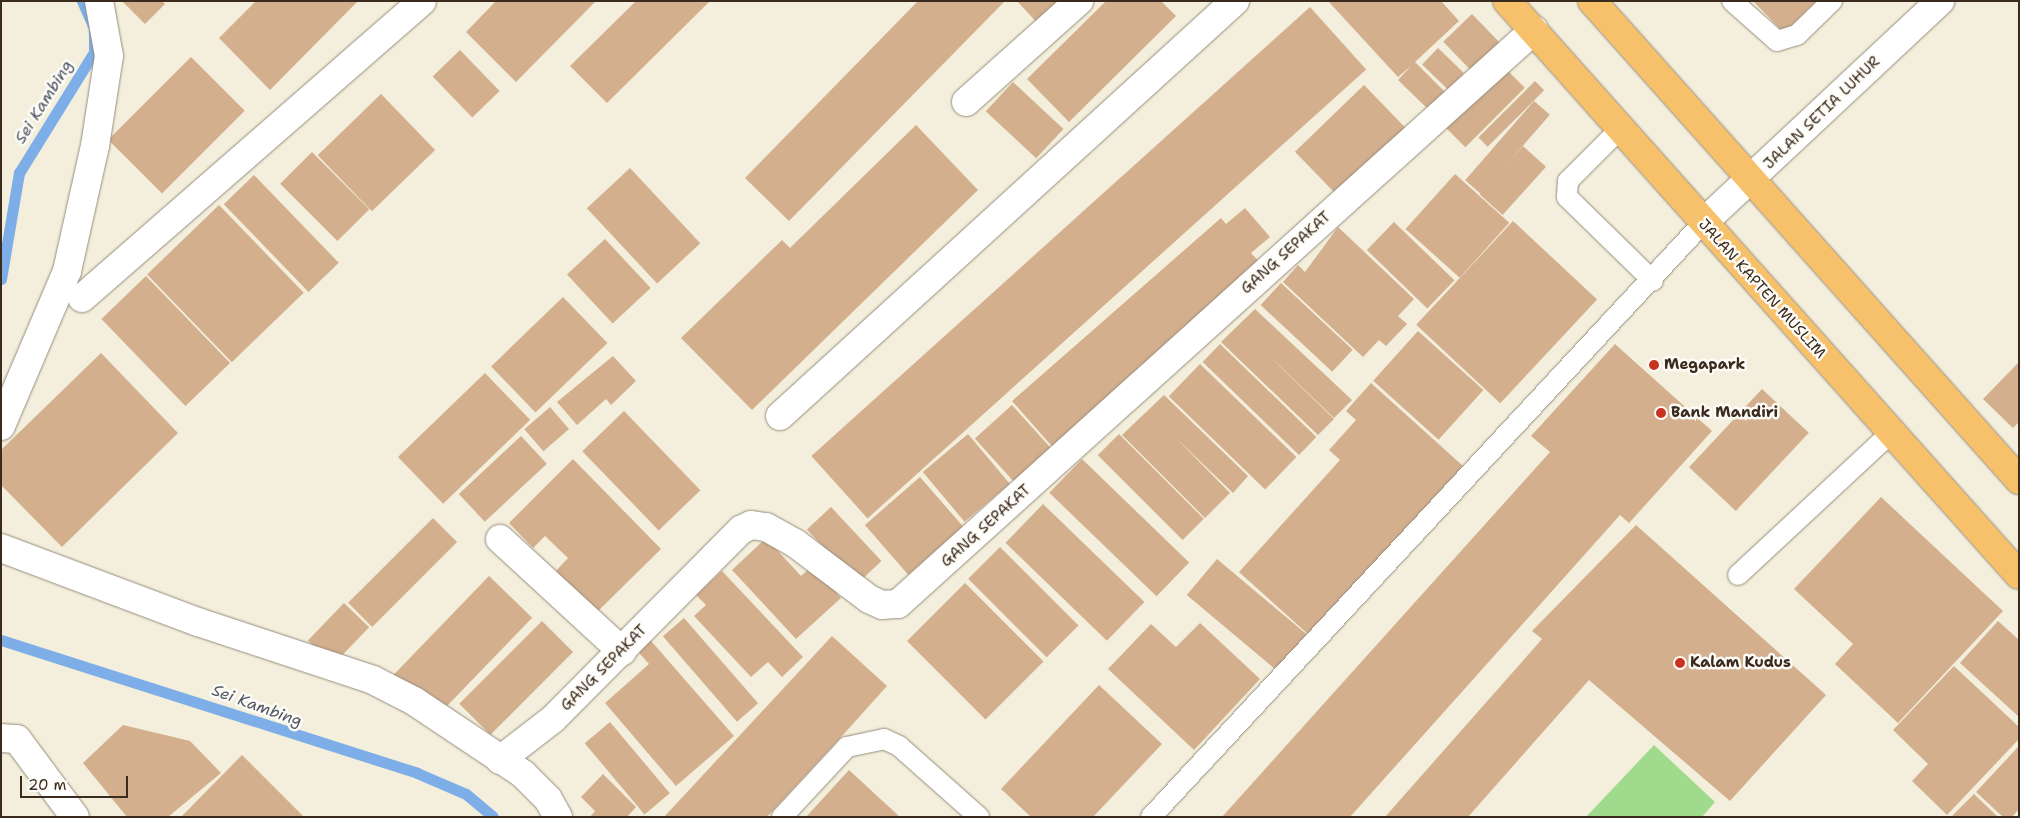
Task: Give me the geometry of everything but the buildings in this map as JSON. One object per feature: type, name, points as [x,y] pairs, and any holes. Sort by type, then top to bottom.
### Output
[{"type":"main road","name":"JALAN KAPTEN MUSLIM","points":[[1507,1],[1534,30],[1618,131],[2019,575]]},
{"type":"main road","points":[[1592,1],[1750,182],[2019,480]]},
{"type":"street","points":[[1,426],[67,271],[95,146],[109,56],[98,1]]},
{"type":"street","points":[[82,298],[422,1]]},
{"type":"street","points":[[966,102],[1079,1]]},
{"type":"street","points":[[780,416],[1235,1]]},
{"type":"street","name":"JALAN SETIA LUHUR","points":[[1703,223],[1750,182],[1940,1]]},
{"type":"street","name":"GANG SEPAKAT","points":[[500,760],[553,719],[751,525],[766,527],[795,543],[869,599],[882,605],[898,604],[1534,30]]},
{"type":"street","points":[[500,538],[622,651]]},
{"type":"street","points":[[1,548],[198,622],[373,680],[414,701],[500,760],[548,799],[558,817]]},
{"type":"street","points":[[1,738],[18,739],[75,817]]},
{"type":"lane","points":[[1732,1],[1776,41],[1797,34],[1832,1]]},
{"type":"lane","points":[[1618,131],[1568,181],[1567,196],[1653,280]]},
{"type":"lane","points":[[1151,817],[1653,280],[1703,223]]},
{"type":"lane","points":[[1738,576],[1891,433]]},
{"type":"lane","points":[[782,817],[847,747],[884,739],[899,746],[979,817]]},
{"type":"green space","points":[[1654,745],[1715,802],[1702,817],[1586,817]]},
{"type":"waterway","name":"Sei Kambing","points":[[1,279],[19,173],[94,52],[94,28],[82,1]]},
{"type":"waterway","name":"Sei Kambing","points":[[1,640],[417,773],[466,794],[493,817]]},
{"type":"place","name":"Megapark","points":[[1654,365]]},
{"type":"place","name":"Bank Mandiri","points":[[1661,413]]},
{"type":"place","name":"Kalam Kudus","points":[[1680,663]]}]
